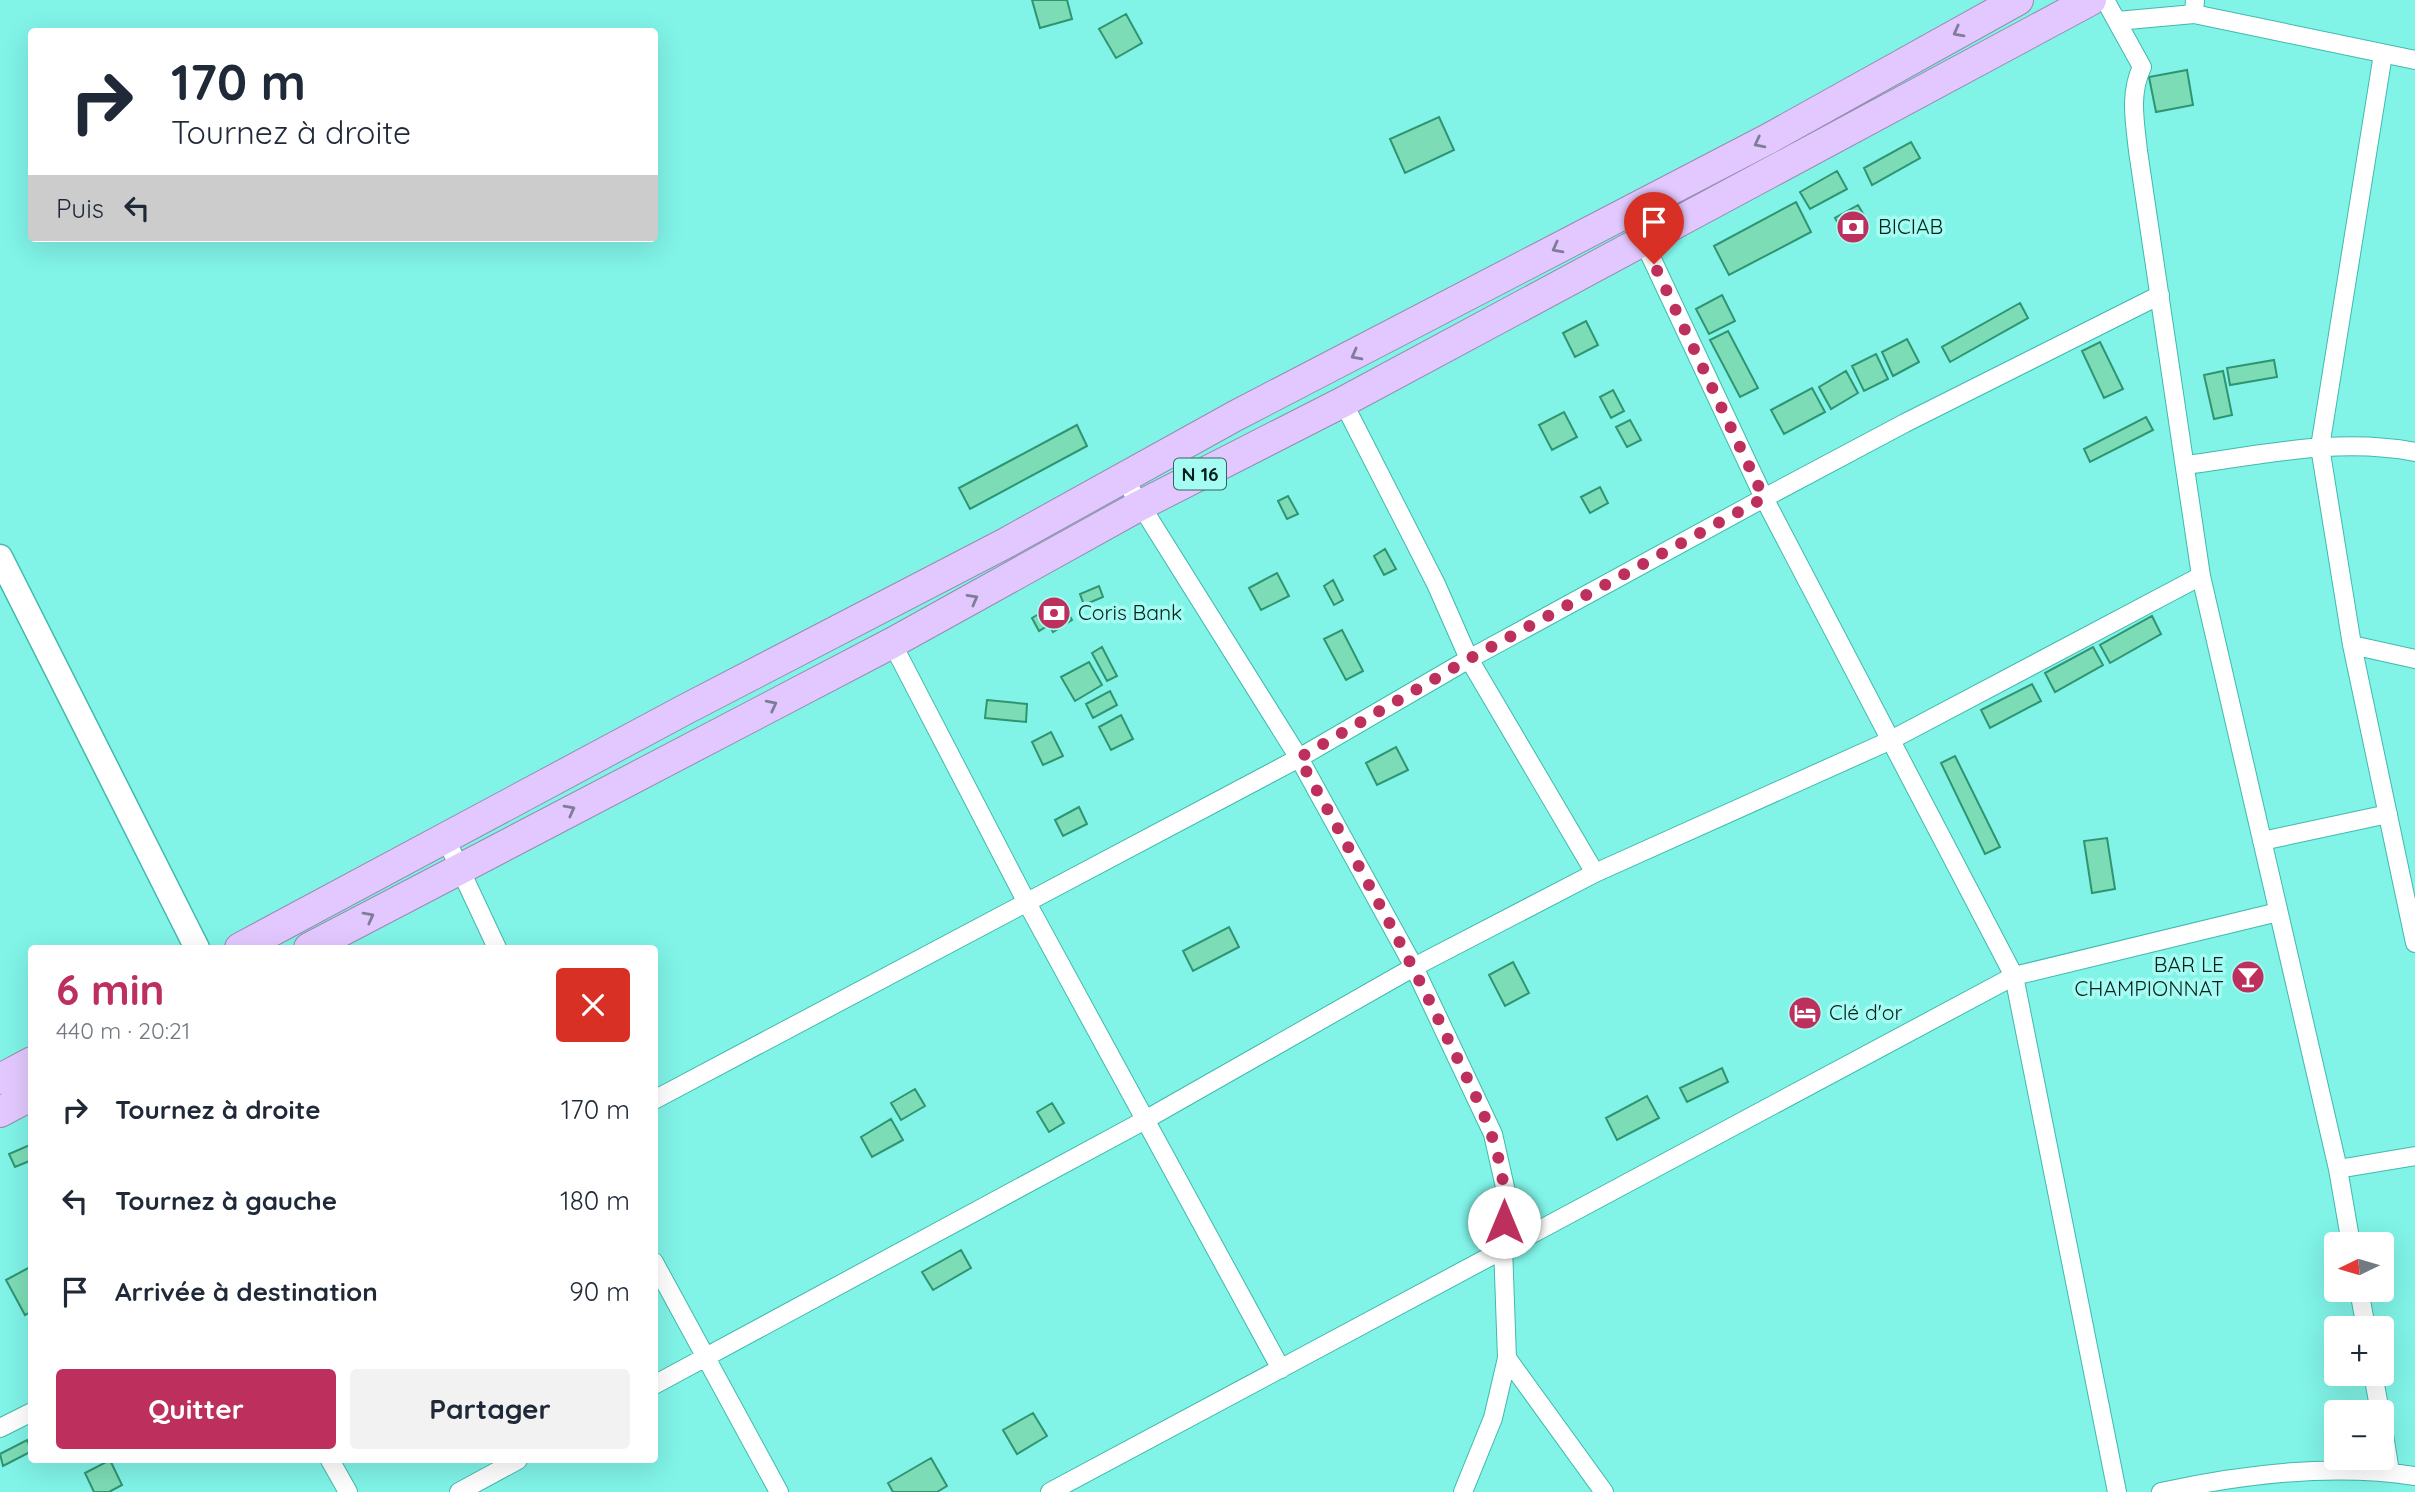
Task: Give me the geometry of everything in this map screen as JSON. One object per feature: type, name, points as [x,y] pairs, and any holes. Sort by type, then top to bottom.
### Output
[{"type":"highway","name":"N 16","points":[[246,945],[445,837],[1004,544],[1123,477],[1768,138],[2018,0]]},
{"type":"highway","name":"N 16","points":[[315,945],[891,643],[1139,506],[1343,402],[2091,0]]},
{"type":"highway","points":[[0,1079],[28,1064]]},
{"type":"highway","points":[[0,1112],[28,1097]]},
{"type":"street","points":[[2105,0],[2142,66],[2136,81],[2134,102],[2201,576],[2338,1169],[2349,1232]]},
{"type":"street","points":[[2117,21],[2195,7],[2415,60]]},
{"type":"street","points":[[2383,54],[2320,447],[2352,645],[2412,915],[2415,943]]},
{"type":"street","points":[[1626,211],[1643,240],[1764,498],[2014,975],[2117,1492]]},
{"type":"street","points":[[658,1098],[1299,758],[1469,659],[1764,498],[1905,423],[2160,295]]},
{"type":"street","points":[[1343,402],[1436,584],[1469,659],[1595,873]]},
{"type":"street","points":[[2186,465],[2320,447],[2352,446],[2415,452]]},
{"type":"street","points":[[1123,477],[1299,758],[1414,967],[1493,1134],[1507,1196],[1503,1247],[1507,1358],[1493,1418],[1463,1492]]},
{"type":"street","points":[[0,557],[195,945]]},
{"type":"street","points":[[658,1383],[1145,1120],[1414,967],[1595,873],[1889,741],[2201,576]]},
{"type":"street","points":[[891,643],[1026,901],[1280,1369]]},
{"type":"street","points":[[2352,645],[2415,659]]},
{"type":"street","points":[[2262,841],[2388,814]]},
{"type":"street","points":[[445,837],[496,945]]},
{"type":"street","points":[[1050,1492],[2014,975],[2278,912]]},
{"type":"street","points":[[2338,1169],[2415,1156]]},
{"type":"street","points":[[658,1269],[779,1492]]},
{"type":"street","points":[[1507,1358],[1604,1492]]},
{"type":"street","points":[[0,1428],[28,1414]]},
{"type":"street","points":[[332,1463],[348,1492]]},
{"type":"street","points":[[459,1492],[512,1463]]},
{"type":"street","points":[[2161,1492],[2207,1482],[2292,1472],[2390,1472],[2415,1476]]},
{"type":"building","points":[[1032,0],[1067,0],[1072,19],[1040,28]]},
{"type":"building","points":[[1126,14],[1142,43],[1116,58],[1099,29]]},
{"type":"building","points":[[2187,70],[2193,105],[2156,112],[2149,77]]},
{"type":"building","points":[[1439,117],[1454,150],[1405,173],[1390,139]]},
{"type":"building","points":[[1911,142],[1920,158],[1872,185],[1864,168]]},
{"type":"building","points":[[1837,171],[1847,189],[1810,209],[1800,192]]},
{"type":"building","points":[[1796,202],[1811,232],[1729,275],[1714,246]]},
{"type":"building","points":[[1858,205],[1869,224],[1846,238],[1835,218]]},
{"type":"building","points":[[1722,295],[1735,321],[1709,334],[1696,309]]},
{"type":"building","points":[[2020,303],[2028,318],[1950,362],[1942,347]]},
{"type":"building","points":[[1586,321],[1598,345],[1575,357],[1563,333]]},
{"type":"building","points":[[1728,331],[1758,388],[1740,397],[1710,340]]},
{"type":"building","points":[[1907,339],[1919,362],[1893,376],[1882,352]]},
{"type":"building","points":[[2100,342],[2123,389],[2104,398],[2082,351]]},
{"type":"building","points":[[1876,354],[1888,379],[1864,391],[1852,366]]},
{"type":"building","points":[[2274,360],[2277,377],[2230,385],[2227,368]]},
{"type":"building","points":[[1846,371],[1858,393],[1831,409],[1819,387]]},
{"type":"building","points":[[2223,371],[2232,415],[2214,419],[2204,375]]},
{"type":"building","points":[[1812,388],[1825,412],[1784,434],[1771,410]]},
{"type":"building","points":[[1613,390],[1624,411],[1611,418],[1600,397]]},
{"type":"building","points":[[1564,412],[1577,437],[1552,450],[1539,425]]},
{"type":"building","points":[[2146,417],[2153,430],[2090,462],[2084,449]]},
{"type":"building","points":[[1630,420],[1641,440],[1627,447],[1616,427]]},
{"type":"building","points":[[1077,425],[1087,446],[970,509],[959,488]]},
{"type":"building","points":[[1600,487],[1608,503],[1590,513],[1581,497]]},
{"type":"building","points":[[1288,496],[1298,514],[1287,519],[1278,501]]},
{"type":"building","points":[[1385,549],[1396,569],[1384,575],[1374,556]]},
{"type":"building","points":[[1277,573],[1289,596],[1261,610],[1249,588]]},
{"type":"building","points":[[1333,580],[1343,600],[1334,605],[1324,586]]},
{"type":"building","points":[[1099,586],[1103,597],[1084,605],[1080,594]]},
{"type":"building","points":[[1061,601],[1072,620],[1053,632],[1049,625],[1039,631],[1032,618]]},
{"type":"building","points":[[2152,616],[2161,634],[2110,663],[2100,645]]},
{"type":"building","points":[[1342,630],[1363,671],[1346,680],[1324,639]]},
{"type":"building","points":[[1102,647],[1117,676],[1107,681],[1092,653]]},
{"type":"building","points":[[2093,647],[2103,665],[2055,692],[2045,673]]},
{"type":"building","points":[[1089,662],[1102,685],[1075,701],[1061,677]]},
{"type":"building","points":[[2032,684],[2041,701],[1990,728],[1981,710]]},
{"type":"building","points":[[1110,691],[1117,705],[1093,718],[1086,704]]},
{"type":"building","points":[[987,700],[1027,704],[1026,722],[985,718]]},
{"type":"building","points":[[1121,715],[1133,739],[1111,750],[1099,727]]},
{"type":"building","points":[[1051,732],[1063,756],[1043,765],[1032,742]]},
{"type":"building","points":[[1396,747],[1408,770],[1377,785],[1366,763]]},
{"type":"building","points":[[1955,756],[2000,847],[1985,854],[1941,763]]},
{"type":"building","points":[[1079,807],[1087,824],[1063,836],[1055,820]]},
{"type":"building","points":[[2107,838],[2115,889],[2092,893],[2084,841]]},
{"type":"building","points":[[1229,927],[1239,947],[1193,971],[1183,951]]},
{"type":"building","points":[[1513,962],[1529,993],[1505,1006],[1489,975]]},
{"type":"building","points":[[1722,1068],[1728,1082],[1687,1102],[1680,1088]]},
{"type":"building","points":[[915,1089],[925,1106],[901,1120],[891,1103]]},
{"type":"building","points":[[1647,1096],[1659,1118],[1617,1140],[1606,1118]]},
{"type":"building","points":[[1052,1103],[1064,1123],[1049,1132],[1037,1112]]},
{"type":"building","points":[[891,1119],[903,1140],[872,1157],[861,1137]]},
{"type":"building","points":[[28,1146],[28,1162],[15,1167],[9,1154]]},
{"type":"building","points":[[961,1250],[971,1268],[933,1290],[922,1272]]},
{"type":"building","points":[[28,1268],[28,1313],[25,1315],[6,1280]]},
{"type":"building","points":[[1033,1413],[1047,1436],[1017,1454],[1003,1430]]},
{"type":"building","points":[[27,1440],[28,1453],[3,1466],[0,1454]]},
{"type":"building","points":[[931,1458],[947,1486],[937,1492],[893,1492],[888,1483]]},
{"type":"building","points":[[104,1463],[111,1463],[122,1485],[109,1492],[94,1492],[85,1473]]},
{"type":"place","name":"BICIAB","points":[[1853,227]]},
{"type":"place","name":"Coris Bank","points":[[1054,613]]},
{"type":"place","name":"BAR LE CHAMPIONNAT","points":[[2248,977]]},
{"type":"place","name":"Clé d'or","points":[[1805,1013]]},
{"type":"route","points":[[1504,1222],[1507,1196],[1493,1134],[1414,967],[1299,758],[1469,659],[1764,498],[1654,264]]}]
